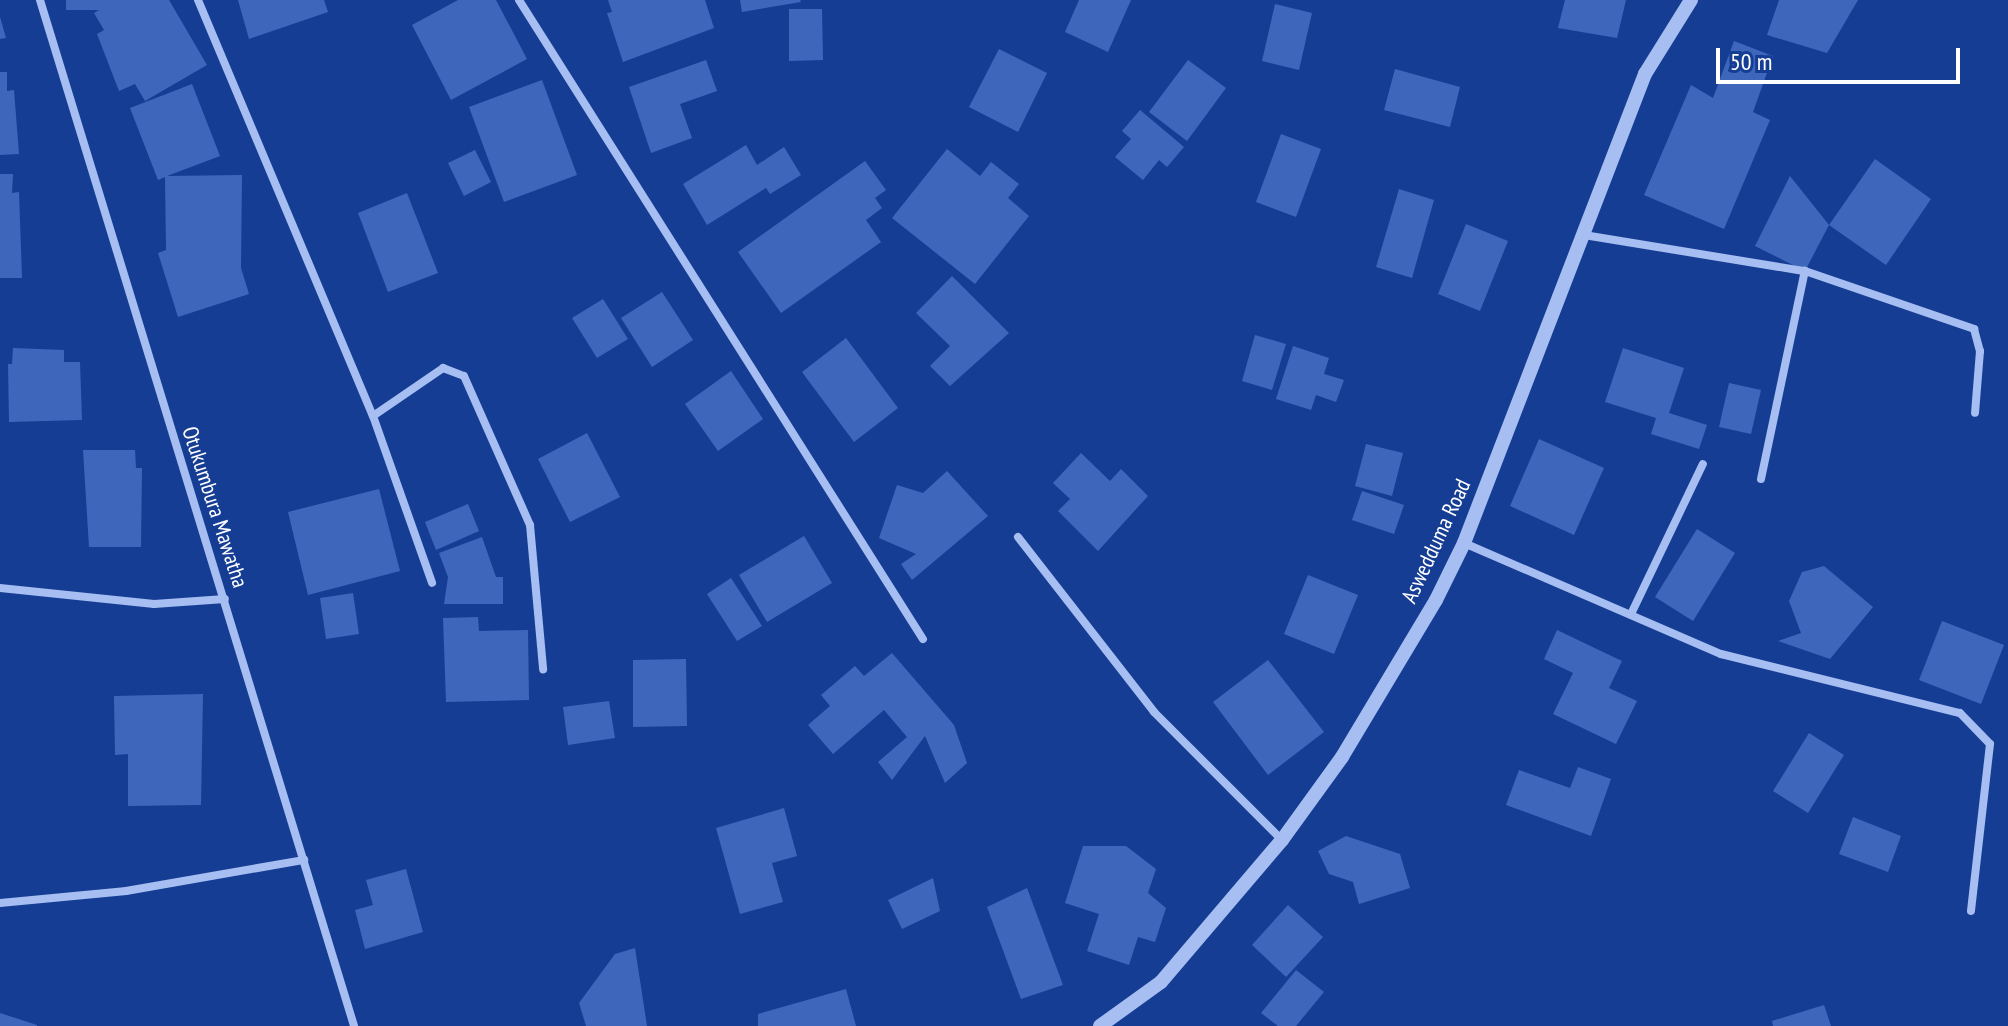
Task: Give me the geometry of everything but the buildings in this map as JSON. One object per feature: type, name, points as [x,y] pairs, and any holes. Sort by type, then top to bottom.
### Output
[{"type":"street","name":"Otukumbura Mawatha","points":[[40,0],[354,1026]]},
{"type":"street","points":[[198,0],[373,416],[432,583]]},
{"type":"street","points":[[519,0],[923,639]]},
{"type":"street","name":"Aswedduma Road","points":[[1100,1026],[1119,1022],[1161,982],[1282,840],[1366,718],[1436,600],[1464,543],[1645,74],[1691,0]]},
{"type":"street","points":[[1584,235],[1805,271],[1974,329],[1980,351],[1975,413]]},
{"type":"street","points":[[1761,479],[1805,271]]},
{"type":"street","points":[[373,416],[443,368],[464,376],[530,525],[543,669]]},
{"type":"street","points":[[1632,612],[1703,464]]},
{"type":"street","points":[[1018,537],[1154,712],[1282,840]]},
{"type":"street","points":[[1464,543],[1632,612],[1721,654],[1960,713],[1990,744],[1971,911]]},
{"type":"street","points":[[0,588],[154,604],[225,599]]},
{"type":"street","points":[[0,903],[126,891],[304,860]]}]
